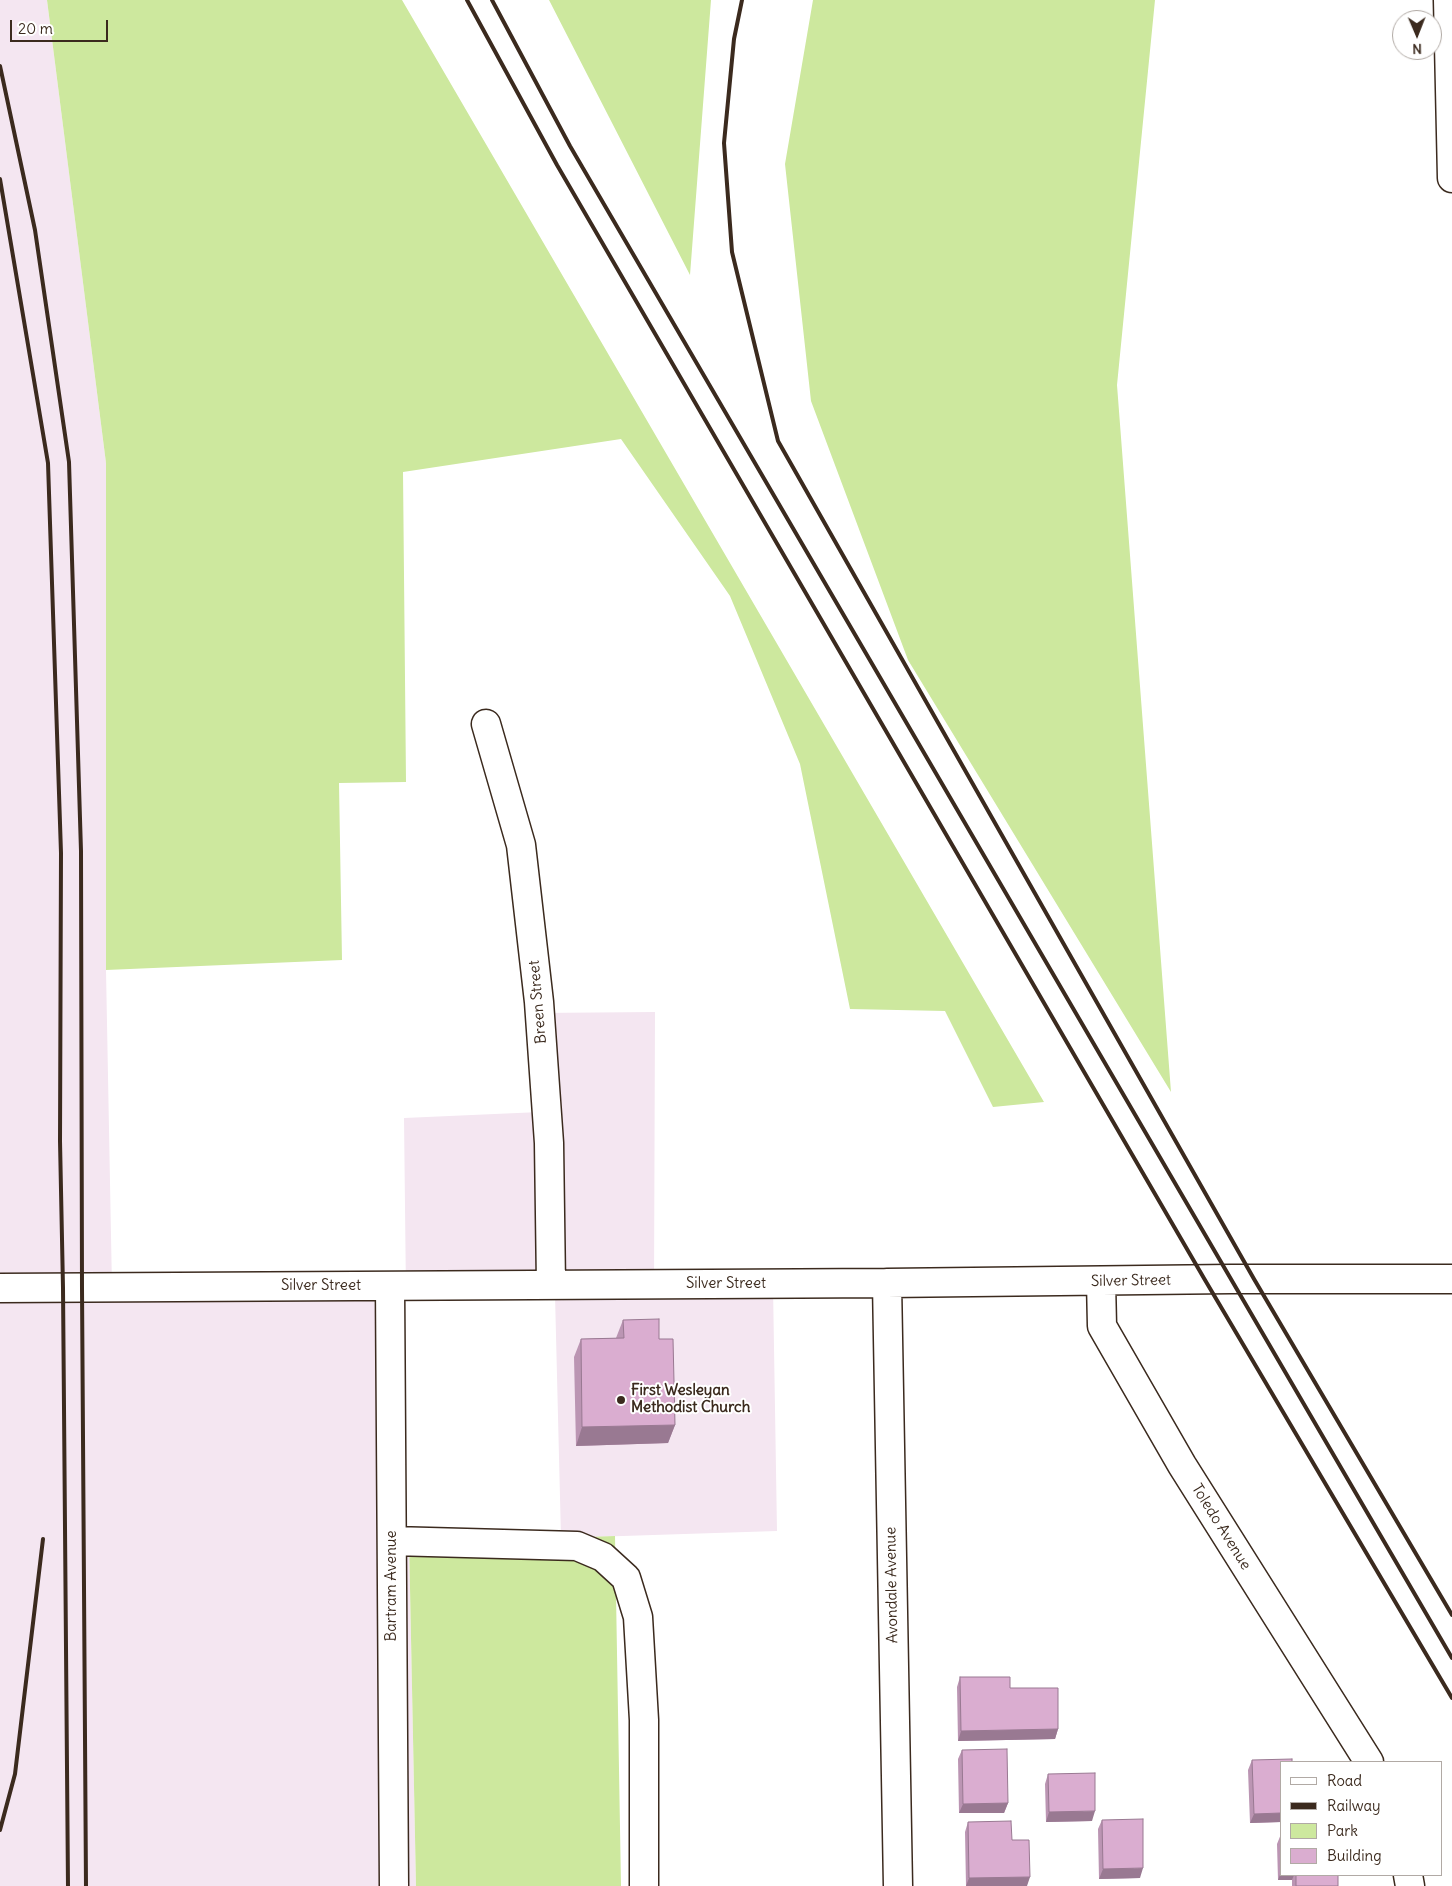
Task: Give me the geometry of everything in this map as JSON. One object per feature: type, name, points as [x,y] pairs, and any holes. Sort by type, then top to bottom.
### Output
[{"type":"street","points":[[1448,0],[1452,178]]},
{"type":"street","name":"Breen Street","points":[[486,724],[522,845],[539,1002],[549,1143],[550,1285]]},
{"type":"street","name":"Silver Street","points":[[0,1288],[1452,1279]]},
{"type":"street","name":"Toledo Avenue","points":[[1101,1281],[1102,1326],[1182,1465],[1368,1761]]},
{"type":"street","name":"Avondale Avenue","points":[[886,1283],[898,1886]]},
{"type":"street","name":"Bartram Avenue","points":[[390,1286],[394,1886]]},
{"type":"street","points":[[392,1541],[576,1546],[603,1557],[626,1578],[638,1617],[644,1720],[644,1886]]},
{"type":"shaded area","points":[[0,0],[47,0],[106,463],[106,970],[112,1288],[374,1294],[388,1538],[409,1538],[416,1886],[0,1886]]},
{"type":"shaded area","points":[[655,1012],[654,1289],[773,1286],[777,1531],[561,1538],[555,1295],[406,1295],[404,1118],[540,1112],[536,1013]]},
{"type":"green space","points":[[47,0],[402,0],[1044,1102],[993,1107],[945,1011],[850,1009],[800,764],[730,596],[621,439],[403,472],[406,782],[339,783],[342,960],[106,970],[106,463]]},
{"type":"green space","points":[[549,0],[711,0],[690,275]]},
{"type":"green space","points":[[813,0],[1155,0],[1117,385],[1171,1092],[908,660],[811,401],[785,164]]},
{"type":"green space","points":[[615,1536],[621,1886],[416,1886],[409,1538]]},
{"type":"building","name":"First Wesleyan Methodist Church","points":[[659,1319],[659,1339],[673,1339],[675,1425],[582,1427],[581,1339],[624,1338],[623,1320]]},
{"type":"building","points":[[960,1677],[1010,1677],[1010,1688],[1058,1688],[1058,1729],[961,1731]]},
{"type":"building","points":[[1007,1749],[1008,1803],[963,1804],[962,1750]]},
{"type":"building","points":[[1292,1759],[1292,1761],[1280,1761],[1280,1813],[1254,1814],[1252,1760]]},
{"type":"building","points":[[1095,1773],[1095,1811],[1049,1812],[1048,1774]]},
{"type":"building","points":[[1143,1819],[1143,1868],[1103,1869],[1102,1820]]},
{"type":"building","points":[[1011,1821],[1012,1840],[1029,1840],[1030,1877],[969,1878],[968,1822]]},
{"type":"building","points":[[1296,1876],[1338,1876],[1338,1886],[1296,1886]]},
{"type":"railway","points":[[467,0],[557,165],[1205,1280],[1452,1698]]},
{"type":"railway","points":[[492,0],[570,146],[1452,1658]]},
{"type":"railway","points":[[742,0],[734,39],[724,143],[732,252],[778,441],[1254,1279],[1452,1615]]},
{"type":"railway","points":[[0,66],[35,230],[69,462],[81,851],[86,1886]]},
{"type":"railway","points":[[0,179],[48,463],[61,853],[60,1141],[68,1886]]},
{"type":"railway","points":[[0,1830],[15,1774],[43,1539]]},
{"type":"place","name":"First Wesleyan Methodist Church","points":[[621,1400]]}]
